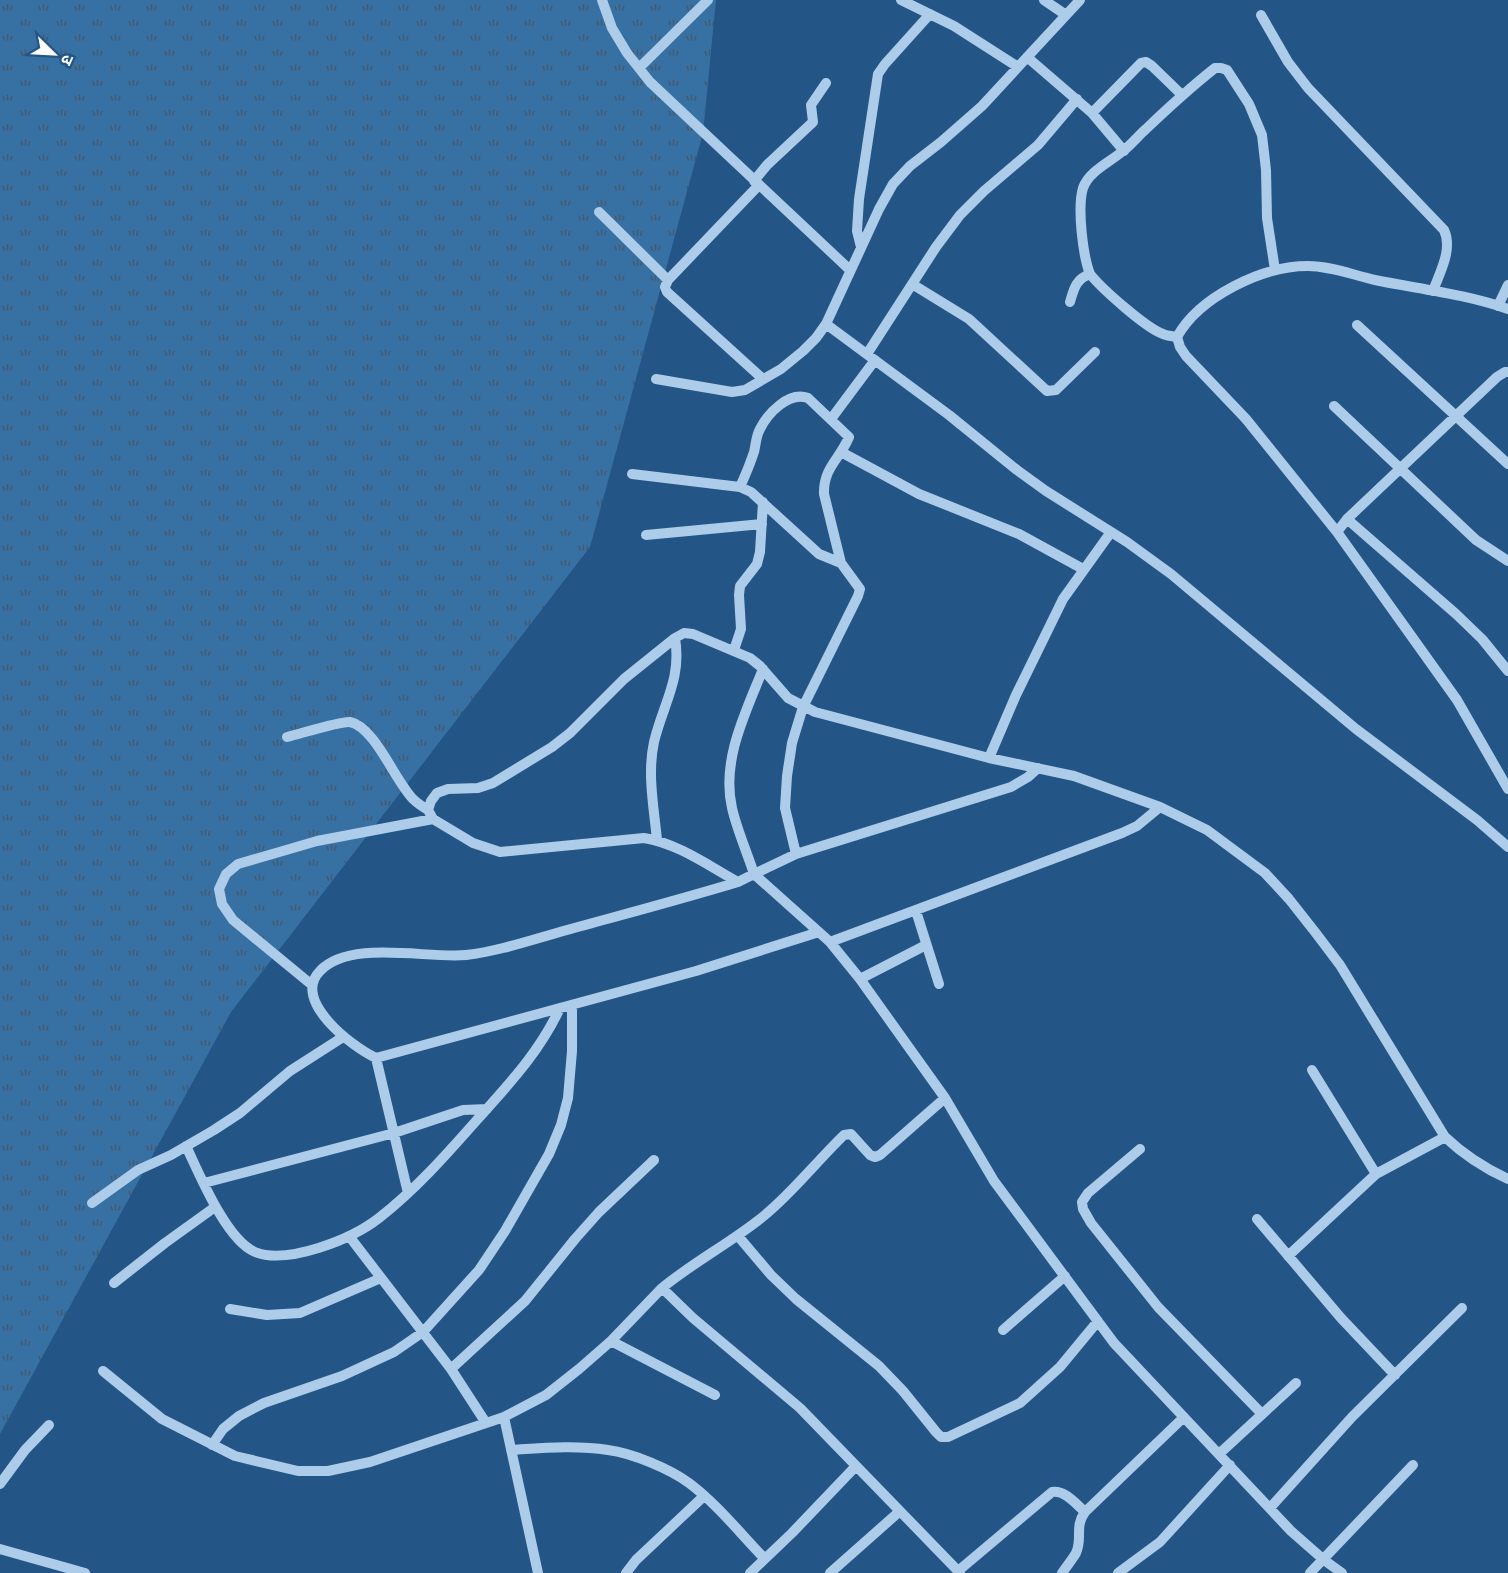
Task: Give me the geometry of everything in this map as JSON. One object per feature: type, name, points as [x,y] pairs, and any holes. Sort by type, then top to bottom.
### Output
[{"type":"street","points":[[603,0],[612,28],[650,82],[850,270]]},
{"type":"street","points":[[639,68],[708,0]]},
{"type":"street","points":[[901,0],[954,26],[1018,67]]},
{"type":"street","points":[[1044,0],[1066,15]]},
{"type":"street","points":[[656,379],[732,392],[745,390],[781,369],[803,351],[826,324],[893,184],[910,166],[941,142],[981,105],[1080,0]]},
{"type":"street","points":[[861,247],[857,231],[859,200],[878,74],[930,14]]},
{"type":"street","points":[[1261,15],[1288,62],[1308,88],[1443,230],[1447,238],[1446,254],[1433,291]]},
{"type":"street","points":[[1027,57],[1092,113],[1124,151]]},
{"type":"street","points":[[1092,113],[1140,63],[1152,66],[1182,95]]},
{"type":"street","points":[[1177,337],[1153,329],[1098,284],[1090,274],[1085,261],[1081,198],[1084,187],[1100,168],[1124,151],[1182,95],[1215,68],[1227,70],[1249,104],[1262,135],[1266,170],[1267,218],[1275,270]]},
{"type":"street","points":[[763,379],[667,292],[665,287],[668,280],[756,184],[767,165],[813,122],[812,105],[826,83]]},
{"type":"street","points":[[831,419],[871,357],[912,284],[960,215],[984,190],[1038,145],[1077,99]]},
{"type":"street","points":[[599,212],[668,280]]},
{"type":"street","points":[[1177,337],[1192,315],[1227,289],[1275,270],[1308,266],[1503,307],[1508,285]]},
{"type":"street","points":[[1070,302],[1076,284],[1081,278],[1090,274]]},
{"type":"street","points":[[912,284],[969,319],[1047,391],[1056,390],[1095,352]]},
{"type":"street","points":[[826,324],[949,415],[1017,470],[1171,574],[1356,729],[1476,820],[1508,848]]},
{"type":"street","points":[[1357,325],[1508,464]]},
{"type":"street","points":[[1177,337],[1186,356],[1245,418],[1337,532],[1457,700],[1508,789]]},
{"type":"street","points":[[1337,532],[1347,519],[1497,377],[1508,372]]},
{"type":"street","points":[[740,488],[755,450],[759,431],[766,418],[785,402],[801,396],[808,398],[849,437],[826,474],[824,483],[841,563],[860,589],[803,707],[792,743],[785,808],[796,854]]},
{"type":"street","points":[[1334,406],[1476,540],[1508,561]]},
{"type":"street","points":[[841,452],[919,494],[1019,534],[1083,569]]},
{"type":"street","points":[[633,474],[740,488],[751,492],[819,554],[841,563]]},
{"type":"street","points":[[735,650],[741,629],[740,586],[757,564],[760,552],[763,502]]},
{"type":"street","points":[[1347,519],[1456,614],[1482,639],[1508,671]]},
{"type":"street","points":[[646,535],[762,524]]},
{"type":"street","points":[[989,758],[1044,637],[1064,599],[1111,532]]},
{"type":"street","points":[[431,814],[431,801],[437,793],[448,789],[478,788],[493,783],[552,747],[570,733],[624,678],[675,638],[684,633],[693,634],[750,658],[763,669],[788,698],[803,707],[989,758],[1074,776],[1160,807],[1207,830],[1265,873],[1289,898],[1340,965],[1444,1137],[1466,1156],[1508,1179]]},
{"type":"street","points":[[657,840],[651,765],[654,741],[677,666],[675,638]]},
{"type":"street","points":[[763,669],[731,758],[729,785],[732,808],[754,874],[830,942],[860,979],[945,1098],[994,1181],[1114,1343],[1270,1508],[1323,1560],[1342,1573]]},
{"type":"street","points":[[287,737],[348,722],[361,727],[373,739],[413,799],[473,843],[500,852],[644,838],[657,840],[738,882]]},
{"type":"street","points":[[819,932],[696,972],[376,1058],[361,1051],[343,1037],[314,1001],[312,985],[319,971],[335,960],[369,953],[395,951],[441,956],[467,955],[512,945],[738,882],[796,854],[1011,787],[1038,768]]},
{"type":"street","points":[[830,942],[1122,833],[1137,826],[1160,807]]},
{"type":"street","points":[[312,985],[233,920],[222,904],[219,889],[226,874],[238,864],[317,841],[431,814]]},
{"type":"street","points":[[916,911],[939,984]]},
{"type":"street","points":[[860,979],[926,945]]},
{"type":"street","points":[[212,1444],[223,1429],[239,1416],[264,1403],[342,1376],[394,1352],[423,1332],[479,1270],[505,1231],[553,1144],[561,1125],[568,1098],[572,1051],[572,1005]]},
{"type":"street","points":[[186,1146],[215,1207],[237,1237],[254,1252],[278,1256],[319,1248],[349,1236],[378,1219],[446,1155],[534,1054],[550,1030],[560,1008]]},
{"type":"street","points":[[92,1203],[138,1170],[186,1146],[240,1113],[290,1071],[343,1037]]},
{"type":"street","points":[[376,1058],[408,1192]]},
{"type":"street","points":[[1312,1070],[1376,1174]]},
{"type":"street","points":[[103,1371],[162,1419],[235,1456],[298,1471],[328,1471],[370,1462],[486,1423],[546,1395],[612,1341],[680,1272],[738,1236],[766,1214],[844,1135],[851,1134],[856,1137],[870,1155],[875,1157],[945,1098]]},
{"type":"street","points":[[204,1183],[394,1133],[463,1110],[487,1109]]},
{"type":"street","points":[[1287,1256],[1376,1174],[1444,1137]]},
{"type":"street","points":[[1140,1149],[1088,1193],[1082,1202],[1083,1209],[1091,1223],[1158,1307],[1262,1414]]},
{"type":"street","points":[[452,1369],[490,1336],[525,1300],[581,1232],[654,1160]]},
{"type":"street","points":[[114,1283],[215,1207]]},
{"type":"street","points":[[1257,1219],[1341,1318],[1395,1375]]},
{"type":"street","points":[[349,1236],[452,1369],[486,1423]]},
{"type":"street","points":[[738,1236],[771,1275],[796,1299],[879,1366],[941,1437],[948,1437],[1020,1403],[1060,1366],[1098,1321]]},
{"type":"street","points":[[1003,1330],[1065,1276]]},
{"type":"street","points":[[230,1309],[267,1315],[300,1313],[381,1278]]},
{"type":"street","points":[[662,1288],[693,1318],[800,1408],[959,1572],[1052,1492],[1058,1491],[1064,1494],[1085,1512]]},
{"type":"street","points":[[1270,1508],[1352,1417],[1462,1308]]},
{"type":"street","points":[[612,1341],[714,1395]]},
{"type":"street","points":[[1219,1454],[1296,1383]]},
{"type":"street","points":[[504,1416],[538,1573]]},
{"type":"street","points":[[1062,1573],[1076,1553],[1079,1538],[1078,1526],[1085,1512],[1184,1417]]},
{"type":"street","points":[[0,1484],[25,1450],[49,1425]]},
{"type":"street","points":[[511,1450],[551,1447],[609,1450],[631,1456],[687,1482],[704,1496],[764,1558]]},
{"type":"street","points":[[1118,1573],[1160,1542],[1230,1465]]},
{"type":"street","points":[[1310,1573],[1413,1465]]},
{"type":"street","points":[[750,1573],[856,1466]]},
{"type":"street","points":[[626,1573],[636,1560],[704,1496]]},
{"type":"street","points":[[830,1573],[900,1511]]},
{"type":"street","points":[[0,1549],[85,1573]]},
{"type":"green space","points":[[0,0],[716,0],[703,133],[590,547],[231,1012],[0,1434]]}]
